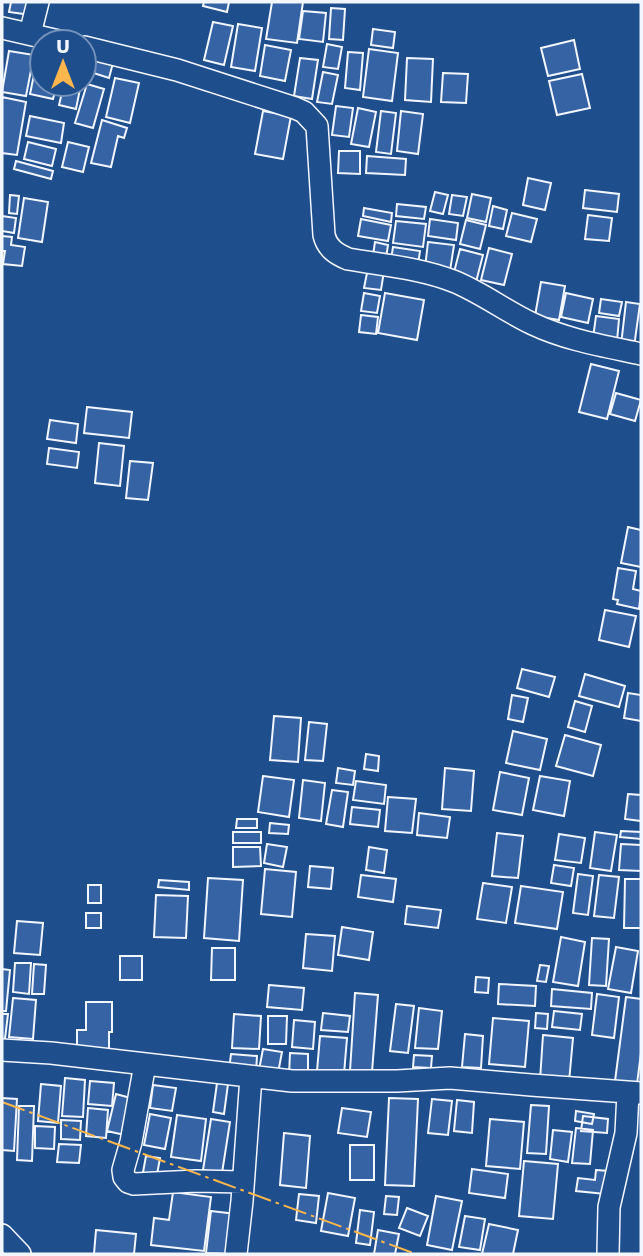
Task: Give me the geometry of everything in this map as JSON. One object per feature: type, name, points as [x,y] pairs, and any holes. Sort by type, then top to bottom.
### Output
[{"type":"street","points":[[32,28],[38,2]]},
{"type":"street","points":[[2,28],[28,34]]},
{"type":"street","points":[[98,50],[177,70],[304,112],[317,126],[324,235],[326,242],[337,254],[348,259],[433,274],[455,282],[557,334],[641,354]]},
{"type":"street","points":[[2,1049],[292,1081],[450,1078],[635,1093],[608,1207],[608,1254]]},
{"type":"street","points":[[145,1064],[131,1142],[123,1170],[128,1182],[243,1182]]},
{"type":"street","points":[[236,1254],[251,1077]]},
{"type":"building","points":[[11,2],[32,2],[31,15],[9,12]]},
{"type":"building","points":[[204,2],[229,2],[227,12],[203,6]]},
{"type":"building","points":[[272,2],[303,2],[297,43],[266,39]]},
{"type":"building","points":[[331,8],[345,9],[343,40],[329,39]]},
{"type":"building","points":[[303,11],[326,13],[323,42],[299,39]]},
{"type":"building","points":[[213,22],[233,26],[224,65],[204,60]]},
{"type":"building","points":[[238,24],[262,28],[255,71],[231,67]]},
{"type":"building","points":[[373,29],[395,32],[393,48],[371,45]]},
{"type":"building","points":[[574,40],[580,69],[548,76],[541,48]]},
{"type":"building","points":[[327,44],[342,47],[338,69],[323,67]]},
{"type":"building","points":[[265,45],[291,50],[285,81],[260,76]]},
{"type":"building","points":[[369,49],[398,53],[392,101],[363,97]]},
{"type":"building","points":[[9,51],[28,54],[26,96],[2,92]]},
{"type":"building","points":[[348,52],[363,53],[360,90],[345,88]]},
{"type":"building","points":[[98,58],[113,63],[109,78],[98,74]]},
{"type":"building","points":[[300,58],[318,60],[312,99],[294,96]]},
{"type":"building","points":[[407,58],[433,59],[431,102],[405,100]]},
{"type":"building","points":[[323,72],[338,75],[332,104],[317,102]]},
{"type":"building","points":[[443,73],[468,74],[466,103],[441,102]]},
{"type":"building","points":[[582,74],[590,108],[557,115],[549,81]]},
{"type":"building","points":[[115,78],[139,83],[130,123],[106,117]]},
{"type":"building","points":[[98,87],[104,89],[93,128],[75,123],[83,98],[98,98]]},
{"type":"building","points":[[2,97],[26,102],[17,155],[2,153]]},
{"type":"building","points":[[61,98],[78,98],[76,109],[59,105]]},
{"type":"building","points":[[336,106],[353,108],[349,137],[332,135]]},
{"type":"building","points":[[358,108],[376,112],[369,147],[351,144]]},
{"type":"building","points":[[263,111],[291,116],[283,159],[255,154]]},
{"type":"building","points":[[381,111],[396,113],[391,154],[376,152]]},
{"type":"building","points":[[401,111],[423,114],[418,154],[397,151]]},
{"type":"building","points":[[30,116],[64,123],[61,143],[26,136]]},
{"type":"building","points":[[102,120],[127,128],[124,138],[118,136],[111,167],[91,163]]},
{"type":"building","points":[[28,142],[56,149],[52,166],[24,159]]},
{"type":"building","points":[[68,142],[89,147],[83,172],[62,167]]},
{"type":"building","points":[[339,151],[360,151],[360,174],[338,173]]},
{"type":"building","points":[[367,156],[406,159],[405,175],[366,173]]},
{"type":"building","points":[[16,161],[53,171],[51,179],[14,169]]},
{"type":"building","points":[[528,178],[551,183],[545,210],[523,205]]},
{"type":"building","points":[[585,190],[619,194],[617,212],[583,208]]},
{"type":"building","points":[[435,192],[448,195],[443,214],[430,211]]},
{"type":"building","points":[[472,194],[491,198],[486,222],[467,218]]},
{"type":"building","points":[[10,195],[19,196],[17,214],[9,213]]},
{"type":"building","points":[[452,195],[467,197],[463,216],[449,214]]},
{"type":"building","points":[[24,198],[48,202],[42,242],[18,238]]},
{"type":"building","points":[[397,204],[426,207],[424,219],[396,216]]},
{"type":"building","points":[[493,206],[507,210],[503,229],[489,226]]},
{"type":"building","points":[[364,208],[392,213],[391,222],[363,216]]},
{"type":"building","points":[[512,213],[537,219],[531,242],[506,236]]},
{"type":"building","points":[[588,215],[612,218],[609,241],[585,239]]},
{"type":"building","points":[[2,216],[16,218],[14,233],[2,231]]},
{"type":"building","points":[[361,219],[391,225],[388,241],[358,236]]},
{"type":"building","points":[[430,219],[458,223],[456,240],[428,236]]},
{"type":"building","points":[[466,220],[486,225],[480,249],[460,244]]},
{"type":"building","points":[[396,221],[426,224],[423,247],[393,243]]},
{"type":"building","points":[[2,236],[12,237],[11,245],[25,247],[22,266],[3,264],[5,251],[2,251]]},
{"type":"building","points":[[375,242],[388,245],[386,258],[373,255]]},
{"type":"building","points":[[428,242],[454,245],[450,271],[425,268]]},
{"type":"building","points":[[393,247],[420,251],[418,265],[391,260]]},
{"type":"building","points":[[489,248],[512,254],[504,285],[481,280]]},
{"type":"building","points":[[460,249],[483,255],[476,282],[453,276]]},
{"type":"building","points":[[368,268],[384,271],[381,290],[364,288]]},
{"type":"building","points":[[541,282],[565,286],[559,320],[535,316]]},
{"type":"building","points":[[364,293],[380,296],[377,313],[361,311]]},
{"type":"building","points":[[385,293],[424,300],[417,340],[378,333]]},
{"type":"building","points":[[566,293],[593,299],[588,323],[561,317]]},
{"type":"building","points":[[601,299],[622,302],[619,316],[599,313]]},
{"type":"building","points":[[626,302],[640,304],[634,347],[621,345]]},
{"type":"building","points":[[361,315],[378,317],[376,334],[359,332]]},
{"type":"building","points":[[596,316],[619,319],[617,341],[593,338]]},
{"type":"building","points":[[591,364],[619,371],[607,419],[579,412]]},
{"type":"building","points":[[616,393],[641,400],[635,421],[610,414]]},
{"type":"building","points":[[87,407],[132,412],[129,438],[84,433]]},
{"type":"building","points":[[50,420],[78,424],[76,443],[47,439]]},
{"type":"building","points":[[99,443],[124,446],[120,486],[95,483]]},
{"type":"building","points":[[49,448],[79,452],[77,468],[47,464]]},
{"type":"building","points":[[130,461],[153,463],[148,500],[126,498]]},
{"type":"building","points":[[628,527],[641,530],[641,567],[621,563]]},
{"type":"building","points":[[618,568],[636,571],[633,589],[641,591],[639,609],[617,604],[618,600],[613,599]]},
{"type":"building","points":[[605,610],[636,616],[629,647],[599,640]]},
{"type":"building","points":[[522,669],[555,677],[549,697],[517,688]]},
{"type":"building","points":[[585,674],[625,686],[619,707],[579,696]]},
{"type":"building","points":[[628,693],[641,695],[641,721],[624,718]]},
{"type":"building","points":[[512,695],[528,698],[523,722],[508,719]]},
{"type":"building","points":[[575,701],[592,706],[585,732],[568,727]]},
{"type":"building","points":[[274,716],[301,718],[298,762],[270,760]]},
{"type":"building","points":[[309,722],[327,724],[323,761],[305,760]]},
{"type":"building","points":[[513,731],[547,739],[540,770],[506,763]]},
{"type":"building","points":[[565,735],[601,745],[593,776],[556,766]]},
{"type":"building","points":[[366,754],[379,756],[378,771],[364,769]]},
{"type":"building","points":[[338,768],[355,771],[353,785],[336,783]]},
{"type":"building","points":[[445,768],[474,771],[471,811],[442,809]]},
{"type":"building","points":[[500,772],[529,778],[522,815],[493,810]]},
{"type":"building","points":[[263,776],[294,780],[289,817],[258,812]]},
{"type":"building","points":[[540,776],[570,781],[564,816],[533,810]]},
{"type":"building","points":[[303,780],[325,783],[321,821],[299,818]]},
{"type":"building","points":[[356,781],[386,785],[384,804],[353,800]]},
{"type":"building","points":[[332,790],[348,792],[343,827],[326,824]]},
{"type":"building","points":[[628,794],[641,795],[641,821],[625,819]]},
{"type":"building","points":[[388,797],[416,799],[412,833],[385,831]]},
{"type":"building","points":[[352,807],[380,810],[378,827],[350,824]]},
{"type":"building","points":[[419,813],[450,817],[447,838],[417,835]]},
{"type":"building","points":[[237,819],[257,819],[257,828],[236,828]]},
{"type":"building","points":[[270,823],[289,825],[288,834],[269,833]]},
{"type":"building","points":[[621,831],[641,832],[641,839],[620,837]]},
{"type":"building","points":[[233,832],[261,832],[261,843],[233,843]]},
{"type":"building","points":[[595,832],[617,835],[611,871],[590,868]]},
{"type":"building","points":[[497,833],[523,836],[518,878],[492,876]]},
{"type":"building","points":[[559,834],[585,838],[581,863],[555,860]]},
{"type":"building","points":[[267,844],[287,847],[283,867],[264,863]]},
{"type":"building","points":[[621,844],[641,845],[641,871],[619,870]]},
{"type":"building","points":[[233,847],[260,847],[261,866],[233,867]]},
{"type":"building","points":[[369,847],[387,850],[384,873],[366,870]]},
{"type":"building","points":[[554,865],[574,868],[571,886],[551,883]]},
{"type":"building","points":[[310,866],[333,868],[331,889],[308,887]]},
{"type":"building","points":[[265,869],[296,872],[292,917],[261,914]]},
{"type":"building","points":[[578,874],[593,876],[588,915],[573,913]]},
{"type":"building","points":[[361,875],[396,879],[393,902],[358,897]]},
{"type":"building","points":[[599,875],[619,877],[614,918],[594,916]]},
{"type":"building","points":[[208,878],[243,880],[239,941],[204,938]]},
{"type":"building","points":[[625,879],[641,879],[641,928],[624,928]]},
{"type":"building","points":[[159,880],[189,882],[189,890],[158,887]]},
{"type":"building","points":[[483,883],[512,887],[506,923],[477,919]]},
{"type":"building","points":[[88,885],[101,885],[101,903],[88,903]]},
{"type":"building","points":[[521,886],[563,892],[557,929],[515,923]]},
{"type":"building","points":[[156,895],[188,896],[186,938],[154,937]]},
{"type":"building","points":[[407,906],[441,910],[438,928],[405,924]]},
{"type":"building","points":[[86,913],[101,913],[101,928],[86,928]]},
{"type":"building","points":[[17,921],[43,923],[40,955],[14,953]]},
{"type":"building","points":[[342,927],[373,932],[369,960],[338,955]]},
{"type":"building","points":[[306,934],[335,936],[332,971],[303,968]]},
{"type":"building","points":[[561,937],[585,942],[578,986],[553,982]]},
{"type":"building","points":[[592,938],[609,939],[606,986],[589,985]]},
{"type":"building","points":[[616,947],[638,951],[631,993],[608,989]]},
{"type":"building","points":[[212,948],[235,948],[235,980],[211,980]]},
{"type":"building","points":[[120,956],[142,956],[142,980],[120,980]]},
{"type":"building","points":[[15,963],[31,963],[29,994],[13,992]]},
{"type":"building","points":[[34,964],[46,965],[44,994],[32,994]]},
{"type":"building","points":[[540,965],[549,966],[546,982],[537,981]]},
{"type":"building","points":[[2,969],[10,970],[6,1011],[2,1011]]},
{"type":"building","points":[[476,977],[489,978],[488,993],[475,992]]},
{"type":"building","points":[[499,984],[536,986],[535,1006],[498,1004]]},
{"type":"building","points":[[269,985],[304,988],[302,1010],[267,1007]]},
{"type":"building","points":[[552,989],[592,993],[591,1009],[551,1006]]},
{"type":"building","points":[[355,993],[378,995],[372,1072],[350,1071]]},
{"type":"building","points":[[597,994],[619,997],[614,1038],[592,1035]]},
{"type":"building","points":[[626,997],[641,999],[641,1053],[637,1084],[615,1081]]},
{"type":"building","points":[[13,998],[36,1000],[33,1039],[9,1037]]},
{"type":"building","points":[[86,1002],[112,1002],[109,1053],[77,1053],[77,1030],[86,1030]]},
{"type":"building","points":[[396,1004],[414,1006],[408,1053],[390,1051]]},
{"type":"building","points":[[419,1008],[442,1011],[438,1049],[415,1048]]},
{"type":"building","points":[[554,1011],[582,1014],[580,1030],[552,1027]]},
{"type":"building","points":[[323,1013],[350,1016],[348,1032],[321,1030]]},
{"type":"building","points":[[536,1013],[548,1014],[547,1029],[535,1028]]},
{"type":"building","points":[[2,1014],[8,1014],[4,1047],[2,1047]]},
{"type":"building","points":[[234,1014],[261,1016],[259,1049],[232,1048]]},
{"type":"building","points":[[268,1016],[287,1016],[286,1044],[268,1044]]},
{"type":"building","points":[[493,1018],[529,1021],[525,1067],[489,1064]]},
{"type":"building","points":[[294,1020],[315,1022],[313,1049],[292,1047]]},
{"type":"building","points":[[465,1034],[483,1036],[481,1068],[462,1067]]},
{"type":"building","points":[[543,1035],[573,1038],[569,1082],[540,1080]]},
{"type":"building","points":[[320,1036],[347,1038],[344,1074],[317,1071]]},
{"type":"building","points":[[263,1049],[282,1052],[278,1073],[259,1070]]},
{"type":"building","points":[[290,1053],[308,1054],[308,1075],[289,1075]]},
{"type":"building","points":[[231,1054],[257,1056],[256,1072],[229,1070]]},
{"type":"building","points":[[414,1055],[432,1056],[431,1068],[413,1067]]},
{"type":"building","points":[[65,1078],[85,1080],[83,1117],[62,1116]]},
{"type":"building","points":[[90,1081],[114,1083],[112,1106],[88,1104]]},
{"type":"building","points":[[217,1083],[228,1084],[224,1114],[213,1112]]},
{"type":"building","points":[[41,1084],[61,1086],[58,1123],[38,1121]]},
{"type":"building","points":[[153,1085],[176,1088],[172,1111],[150,1108]]},
{"type":"building","points":[[116,1094],[138,1100],[129,1136],[107,1131]]},
{"type":"building","points":[[2,1098],[17,1099],[14,1151],[2,1150]]},
{"type":"building","points":[[389,1098],[418,1099],[414,1186],[385,1185]]},
{"type":"building","points":[[432,1099],[452,1101],[448,1135],[428,1133]]},
{"type":"building","points":[[457,1100],[474,1102],[472,1133],[454,1131]]},
{"type":"building","points":[[531,1105],[549,1106],[546,1154],[527,1153]]},
{"type":"building","points":[[19,1106],[34,1106],[32,1161],[17,1160]]},
{"type":"building","points":[[88,1108],[108,1110],[106,1138],[86,1136]]},
{"type":"building","points":[[342,1108],[371,1112],[367,1137],[338,1133]]},
{"type":"building","points":[[576,1111],[594,1114],[592,1124],[575,1121]]},
{"type":"building","points":[[150,1114],[171,1118],[165,1149],[144,1145]]},
{"type":"building","points":[[177,1115],[206,1119],[201,1161],[171,1157]]},
{"type":"building","points":[[583,1116],[608,1119],[607,1133],[581,1131]]},
{"type":"building","points":[[211,1119],[230,1122],[222,1173],[203,1170]]},
{"type":"building","points":[[490,1119],[524,1122],[520,1169],[486,1166]]},
{"type":"building","points":[[61,1120],[81,1121],[80,1140],[61,1139]]},
{"type":"building","points":[[35,1126],[55,1127],[54,1149],[35,1148]]},
{"type":"building","points":[[576,1128],[593,1130],[590,1164],[572,1163]]},
{"type":"building","points":[[553,1130],[572,1132],[568,1162],[550,1159]]},
{"type":"building","points":[[284,1133],[310,1136],[306,1188],[280,1185]]},
{"type":"building","points":[[59,1144],[81,1145],[79,1163],[57,1162]]},
{"type":"building","points":[[350,1145],[374,1145],[374,1180],[350,1180]]},
{"type":"building","points":[[146,1156],[160,1158],[156,1180],[142,1178]]},
{"type":"building","points":[[524,1161],[558,1164],[553,1219],[519,1216]]},
{"type":"building","points":[[472,1169],[508,1174],[505,1198],[469,1193]]},
{"type":"building","points":[[596,1170],[609,1171],[605,1194],[576,1191],[578,1178],[595,1180]]},
{"type":"building","points":[[173,1192],[211,1197],[204,1251],[151,1245],[154,1218],[169,1220]]},
{"type":"building","points":[[328,1193],[355,1198],[348,1236],[321,1231]]},
{"type":"building","points":[[299,1194],[319,1196],[316,1223],[296,1220]]},
{"type":"building","points":[[386,1196],[399,1197],[397,1215],[384,1214]]},
{"type":"building","points":[[436,1196],[462,1201],[452,1250],[427,1245]]},
{"type":"building","points":[[407,1208],[428,1216],[420,1236],[399,1228]]},
{"type":"building","points":[[360,1210],[374,1212],[370,1245],[356,1243]]},
{"type":"building","points":[[211,1211],[236,1214],[232,1254],[206,1253]]},
{"type":"building","points":[[465,1216],[485,1219],[480,1250],[459,1247]]},
{"type":"building","points":[[489,1224],[518,1230],[513,1254],[482,1254]]},
{"type":"building","points":[[96,1230],[136,1234],[134,1254],[94,1254]]},
{"type":"building","points":[[378,1230],[399,1234],[395,1254],[374,1254]]},
{"type":"power","points":[[2,1102],[416,1254]]}]
